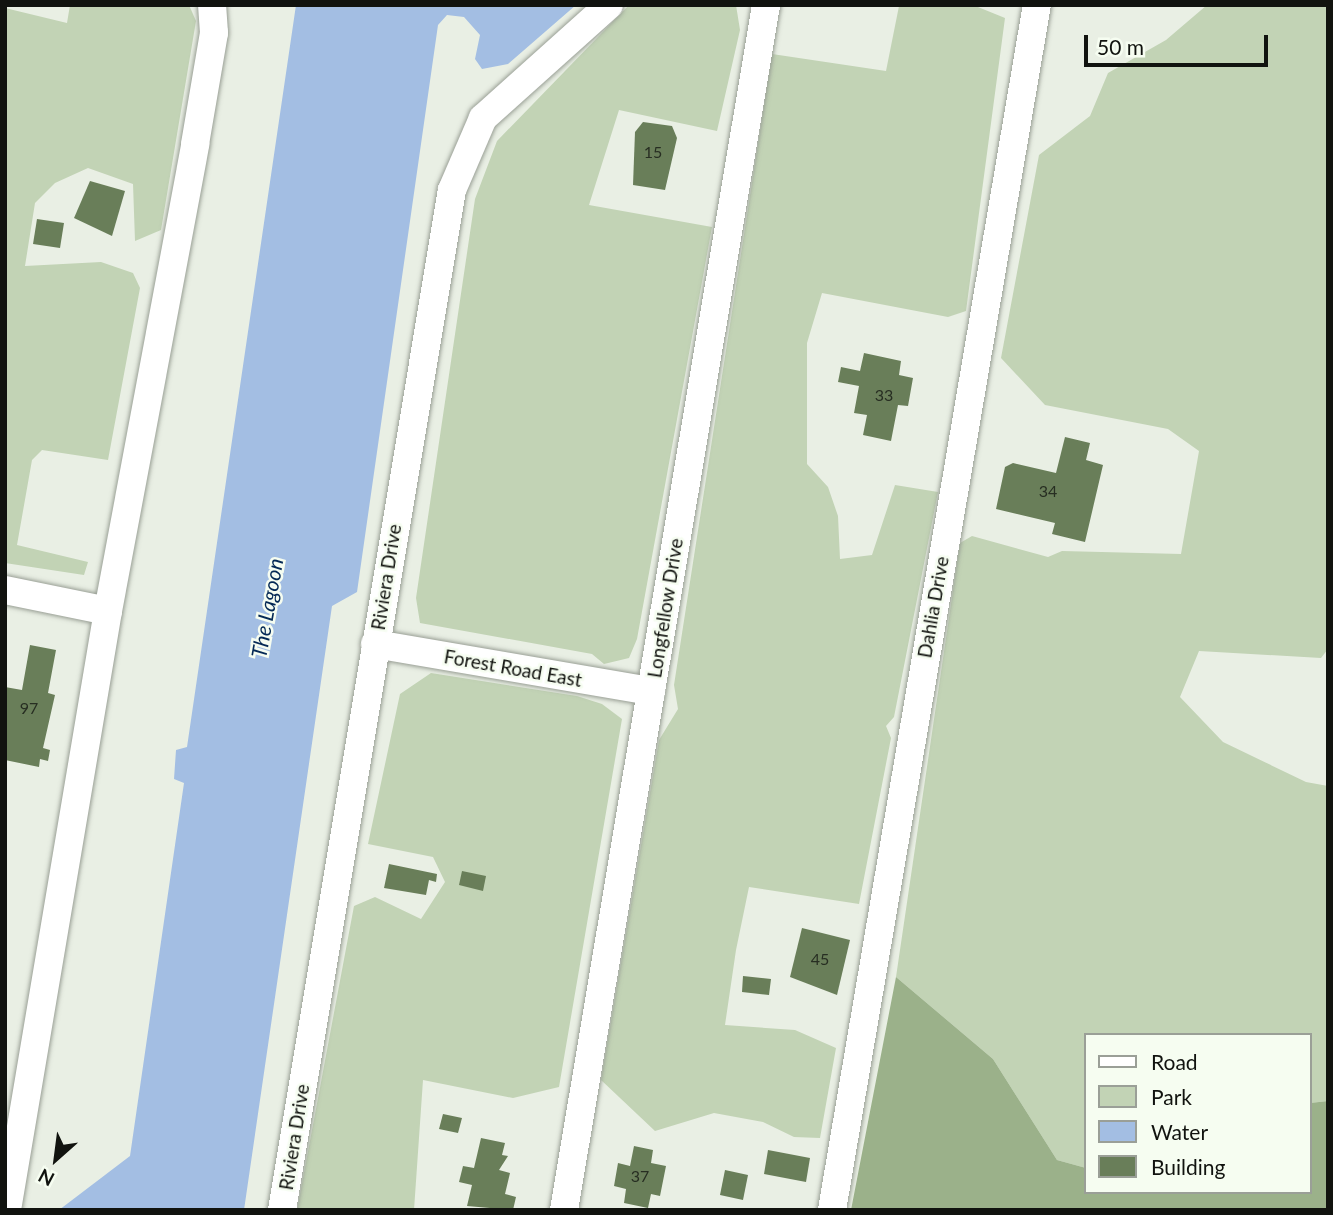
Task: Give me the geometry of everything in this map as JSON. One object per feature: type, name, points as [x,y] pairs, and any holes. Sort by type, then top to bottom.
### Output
[{"type":"street","points":[[7,1210],[108,611],[195,145],[214,33],[212,5]]},
{"type":"street","name":"Riviera Drive","points":[[282,1210],[443,223],[464,153],[489,111],[609,5]]},
{"type":"street","name":"Longfellow Drive","points":[[564,1210],[766,5]]},
{"type":"street","name":"Dahlia Drive","points":[[832,1210],[1037,5]]},
{"type":"street","points":[[5,590],[108,611]]},
{"type":"street","name":"Forest Road East","points":[[375,644],[651,691]]},
{"type":"green space","points":[[70,5],[189,5],[196,21],[161,230],[135,241],[133,184],[88,168],[55,183],[35,203],[25,266],[101,262],[133,273],[140,288],[108,460],[42,450],[32,460],[17,545],[88,562],[84,575],[5,563],[5,8],[67,23]]},
{"type":"green space","points":[[629,5],[736,5],[740,30],[717,131],[619,110],[589,205],[712,227],[637,639],[629,658],[604,664],[592,654],[420,623],[416,598],[475,199],[497,141]]},
{"type":"green space","points":[[973,5],[1005,18],[966,311],[948,317],[822,293],[807,343],[807,464],[828,487],[838,516],[840,559],[872,555],[895,485],[938,492],[894,717],[886,726],[891,738],[859,904],[749,887],[736,950],[725,1025],[795,1030],[836,1048],[820,1138],[794,1137],[763,1122],[714,1113],[655,1131],[601,1080],[659,740],[678,709],[674,685],[772,54],[886,71],[899,6]]},
{"type":"green space","points":[[1207,5],[1328,5],[1328,649],[1321,658],[1199,651],[1180,697],[1223,742],[1306,782],[1328,786],[1328,1101],[1312,1103],[1312,1033],[1084,1033],[1084,1167],[1057,1160],[993,1059],[896,977],[960,543],[972,536],[1048,557],[1062,551],[1181,554],[1199,451],[1168,429],[1045,405],[1001,358],[1039,155],[1090,116],[1108,73],[1166,40]]},
{"type":"green space","points":[[431,673],[577,696],[602,704],[622,719],[559,1087],[513,1098],[423,1080],[414,1210],[297,1210],[354,906],[375,897],[421,919],[445,882],[433,857],[368,844],[400,694]]},
{"type":"green space","points":[[896,977],[993,1059],[1057,1160],[1084,1167],[1084,1194],[1312,1194],[1312,1103],[1328,1101],[1328,1210],[851,1210]]},
{"type":"water","name":"The Lagoon","points":[[296,5],[576,5],[508,64],[482,69],[475,59],[480,35],[464,17],[447,15],[438,25],[357,592],[332,606],[244,1210],[59,1210],[130,1156],[184,783],[174,779],[176,750],[187,747]]},
{"type":"building","points":[[643,122],[672,126],[677,138],[665,190],[633,185],[635,132]]},
{"type":"building","points":[[90,181],[125,191],[112,236],[74,218]]},
{"type":"building","points":[[37,219],[64,223],[60,248],[33,244]]},
{"type":"building","points":[[864,353],[901,361],[899,375],[913,378],[908,406],[898,405],[891,441],[863,435],[867,415],[854,413],[859,386],[838,382],[841,367],[860,371]]},
{"type":"building","points":[[1065,437],[1090,443],[1086,460],[1103,465],[1085,542],[1052,534],[1055,523],[996,509],[1005,467],[1013,463],[1056,473]]},
{"type":"building","points":[[30,645],[56,650],[48,693],[55,695],[43,748],[50,750],[48,761],[40,759],[39,767],[5,760],[5,687],[22,690]]},
{"type":"building","points":[[389,864],[437,874],[436,882],[429,880],[426,895],[384,888]]},
{"type":"building","points":[[462,871],[486,876],[483,891],[459,885]]},
{"type":"building","points":[[802,928],[850,940],[837,995],[790,977]]},
{"type":"building","points":[[743,976],[771,979],[769,995],[742,992]]},
{"type":"building","points":[[443,1114],[462,1118],[458,1133],[439,1129]]},
{"type":"building","points":[[481,1138],[505,1143],[502,1155],[508,1156],[499,1170],[510,1173],[505,1194],[516,1197],[513,1210],[467,1206],[472,1185],[459,1182],[463,1166],[474,1168]]},
{"type":"building","points":[[634,1146],[653,1150],[651,1163],[666,1166],[660,1196],[651,1194],[648,1208],[624,1203],[626,1189],[614,1186],[618,1163],[630,1166]]},
{"type":"building","points":[[768,1150],[810,1158],[806,1182],[764,1174]]},
{"type":"building","points":[[725,1170],[748,1175],[743,1200],[720,1195]]}]
